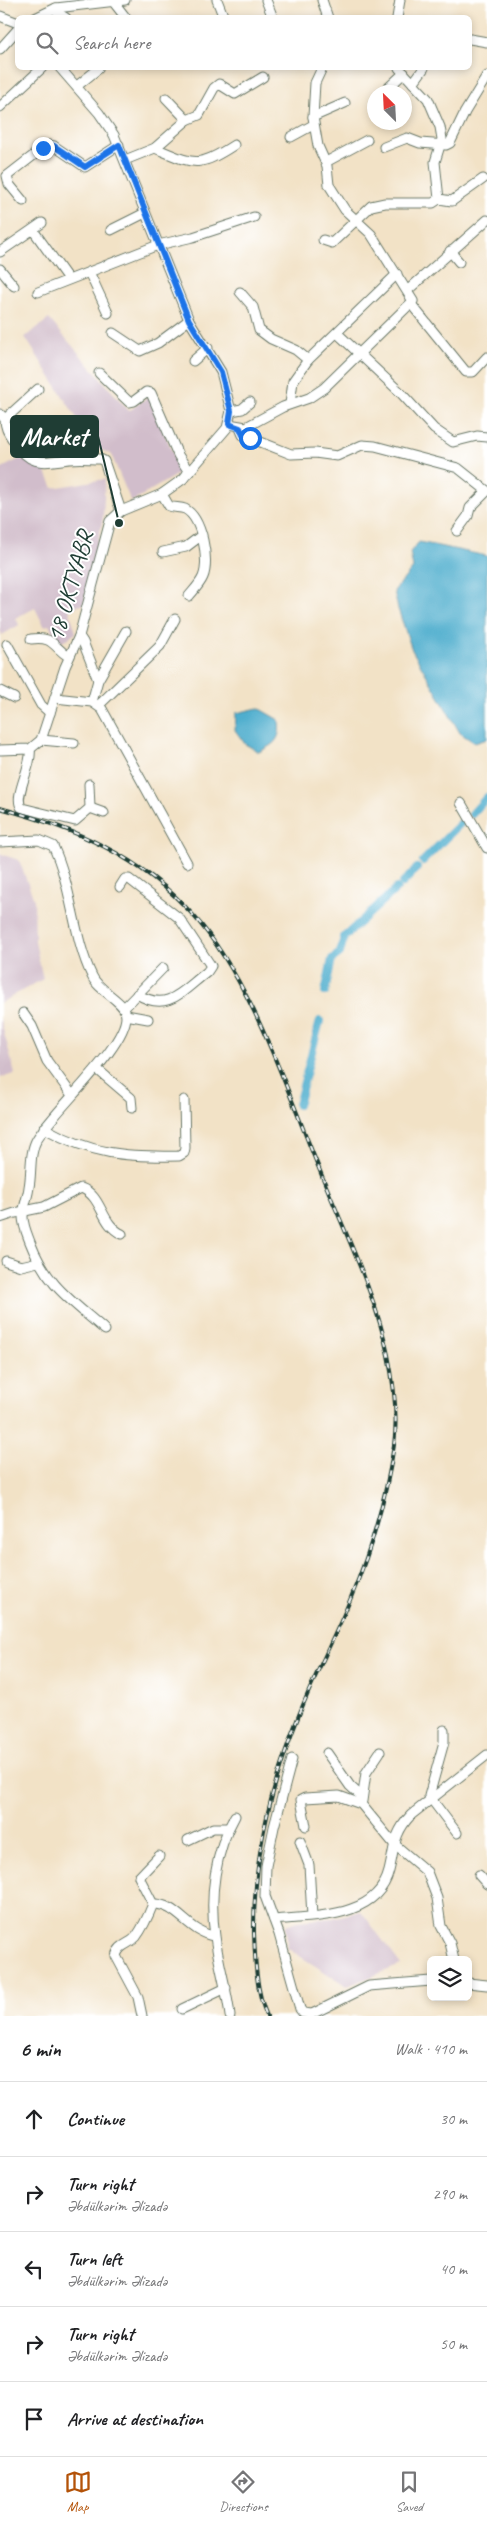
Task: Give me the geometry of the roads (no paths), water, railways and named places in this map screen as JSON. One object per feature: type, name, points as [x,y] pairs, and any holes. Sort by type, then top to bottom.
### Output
[{"type":"street","points":[[41,15],[56,8],[125,0]]},
{"type":"street","points":[[217,0],[223,15]]},
{"type":"street","points":[[266,0],[272,15]]},
{"type":"street","points":[[322,0],[327,15]]},
{"type":"street","points":[[398,15],[400,0]]},
{"type":"street","points":[[112,1],[124,15]]},
{"type":"street","points":[[56,8],[61,15]]},
{"type":"street","points":[[0,16],[15,22]]},
{"type":"street","points":[[0,49],[15,32]]},
{"type":"street","points":[[472,39],[487,42]]},
{"type":"street","points":[[0,107],[40,70]]},
{"type":"street","points":[[62,70],[104,120],[119,145],[189,320],[208,348],[221,372],[231,411],[229,424],[240,428],[252,424],[290,404],[303,401],[324,388],[411,304],[412,297],[371,234],[344,210],[328,185],[326,162],[318,146],[313,121],[315,83],[321,70]]},
{"type":"street","points":[[77,86],[97,70]]},
{"type":"street","points":[[390,85],[402,70],[428,99],[435,113],[440,127],[440,145],[435,162],[439,199]]},
{"type":"street","points":[[413,83],[423,70]]},
{"type":"street","points":[[384,146],[407,138],[417,143],[446,145],[453,140],[465,112],[487,76]]},
{"type":"street","points":[[125,160],[155,148],[187,120],[199,115],[214,88],[219,84],[235,94],[263,77]]},
{"type":"street","points":[[166,98],[187,120]]},
{"type":"street","points":[[291,137],[313,121],[345,103]]},
{"type":"street","points":[[326,162],[367,140]]},
{"type":"street","points":[[23,201],[9,184],[8,176],[43,148],[49,145],[54,146],[85,167],[119,145]]},
{"type":"street","points":[[155,148],[176,157],[203,162],[213,159],[234,145]]},
{"type":"street","points":[[323,240],[332,243],[357,221],[365,211],[377,204],[433,203],[439,199],[452,201],[484,179]]},
{"type":"street","points":[[112,230],[145,213]]},
{"type":"street","points":[[38,292],[158,244],[193,237],[254,217]]},
{"type":"street","points":[[0,252],[42,223]]},
{"type":"street","points":[[408,290],[450,251],[486,223]]},
{"type":"street","points":[[32,230],[68,279]]},
{"type":"street","points":[[450,251],[459,262]]},
{"type":"street","points":[[0,269],[14,286]]},
{"type":"street","points":[[89,272],[108,313]]},
{"type":"street","points":[[290,404],[293,381],[308,360],[397,274]]},
{"type":"street","points":[[240,292],[253,307],[259,330],[270,339],[296,350],[308,360]]},
{"type":"street","points":[[411,304],[466,372],[473,372],[487,357]]},
{"type":"street","points":[[113,333],[140,352],[158,343],[189,320]]},
{"type":"street","points":[[337,333],[449,441],[458,442],[477,436],[487,437]]},
{"type":"street","points":[[193,361],[208,348]]},
{"type":"street","points":[[99,374],[129,402],[134,401],[146,392],[152,394],[178,455],[189,472]]},
{"type":"street","points":[[38,389],[2,416],[5,427],[16,444],[22,452],[38,462],[72,459],[100,459],[104,461],[121,511]]},
{"type":"street","points":[[231,411],[242,409],[250,402]]},
{"type":"street","name":"18 OKTYABR","points":[[41,740],[78,636],[106,528],[110,521],[121,511],[162,494],[189,472],[229,424]]},
{"type":"street","points":[[240,428],[243,435],[284,453],[337,456],[367,444],[418,456],[464,471],[487,491],[470,508],[468,516],[457,531]]},
{"type":"street","points":[[162,494],[170,506],[187,511],[202,535],[205,553],[204,573],[202,580],[189,596]]},
{"type":"street","points":[[163,552],[186,547],[202,535]]},
{"type":"street","points":[[95,704],[160,646],[175,619]]},
{"type":"street","points":[[126,631],[98,680],[95,704],[188,863]]},
{"type":"street","points":[[78,636],[83,642],[98,680]]},
{"type":"street","points":[[31,639],[44,638],[52,641],[69,658]]},
{"type":"street","points":[[7,644],[41,705],[50,714]]},
{"type":"street","points":[[0,691],[14,698]]},
{"type":"street","points":[[56,698],[95,704]]},
{"type":"street","points":[[0,750],[30,749],[41,740],[74,743]]},
{"type":"street","points":[[30,749],[30,762],[18,799],[20,806],[70,821],[77,819],[90,808]]},
{"type":"street","points":[[89,784],[90,808]]},
{"type":"street","points":[[461,804],[487,848]]},
{"type":"street","points":[[90,808],[104,812]]},
{"type":"street","points":[[0,842],[39,840],[53,846],[90,972],[96,984],[125,1011],[148,1019]]},
{"type":"street","points":[[120,887],[125,879],[129,879],[179,918],[211,966],[207,972],[164,1002],[156,1003],[137,994]]},
{"type":"street","points":[[105,1330],[54,1285],[38,1262],[25,1227],[23,1211],[30,1187],[33,1148],[44,1128],[72,1095],[97,1070],[125,1024],[125,1011],[137,994],[164,968]]},
{"type":"street","points":[[23,1012],[47,1061],[72,1095]]},
{"type":"street","points":[[97,1070],[131,1098],[132,1108]]},
{"type":"street","points":[[44,1128],[73,1142],[115,1155],[179,1156],[184,1153],[185,1148],[184,1100]]},
{"type":"street","points":[[0,1218],[44,1207],[81,1188],[86,1190],[95,1199],[109,1225],[122,1234]]},
{"type":"street","points":[[6,1261],[21,1266],[38,1262]]},
{"type":"street","points":[[444,1730],[444,1742],[430,1790],[431,1800],[457,1833]]},
{"type":"street","points":[[362,1800],[366,1773],[380,1752]]},
{"type":"street","points":[[327,1753],[394,1844],[427,1872],[437,1898],[441,1926],[450,1943],[453,1956]]},
{"type":"street","points":[[274,1920],[343,1912],[370,1899],[384,1883],[394,1844],[402,1826],[487,1755]]},
{"type":"street","points":[[292,1759],[274,1827],[265,1874],[265,1896],[303,2013],[312,2014],[369,1986],[427,1981]]},
{"type":"street","points":[[306,1826],[301,1805],[301,1800],[305,1798],[339,1796],[362,1800]]},
{"type":"street","points":[[230,2016],[226,1988],[214,1936],[216,1870],[228,1828],[235,1816]]},
{"type":"street","points":[[188,1840],[213,1828],[228,1828]]},
{"type":"street","points":[[300,1841],[309,1865],[312,1916]]},
{"type":"street","points":[[153,1904],[139,1877],[159,1856]]},
{"type":"street","points":[[479,1875],[487,1884]]},
{"type":"street","points":[[153,1904],[166,1905],[200,1932],[214,1936]]},
{"type":"street","points":[[142,2016],[138,1997],[116,1956],[120,1946],[136,1937],[153,1904]]},
{"type":"street","points":[[472,1984],[487,1986]]},
{"type":"street","points":[[182,2009],[226,1988]]},
{"type":"water","points":[[419,542],[487,556],[487,739],[475,743],[460,733],[412,650],[398,609],[394,591],[413,568],[410,552]]},
{"type":"water","points":[[258,708],[279,720],[278,737],[270,746],[259,752],[245,744],[235,730],[236,713]]},
{"type":"waterway","points":[[472,814],[487,797]]},
{"type":"waterway","points":[[423,861],[464,820]]},
{"type":"waterway","points":[[403,883],[417,868]]},
{"type":"waterway","points":[[325,992],[332,959],[340,953],[344,937],[397,888]]},
{"type":"waterway","points":[[298,1105],[320,1021]]},
{"type":"railway","points":[[0,808],[80,835],[129,860],[173,894],[193,915],[214,942],[233,971],[266,1037],[367,1285],[388,1355],[394,1389],[396,1423],[391,1465],[382,1505],[358,1581],[305,1700],[289,1741],[272,1795],[260,1850],[254,1905],[254,1943],[258,1986],[267,2016]]},
{"type":"place","name":"Market","points":[[119,523]]}]
